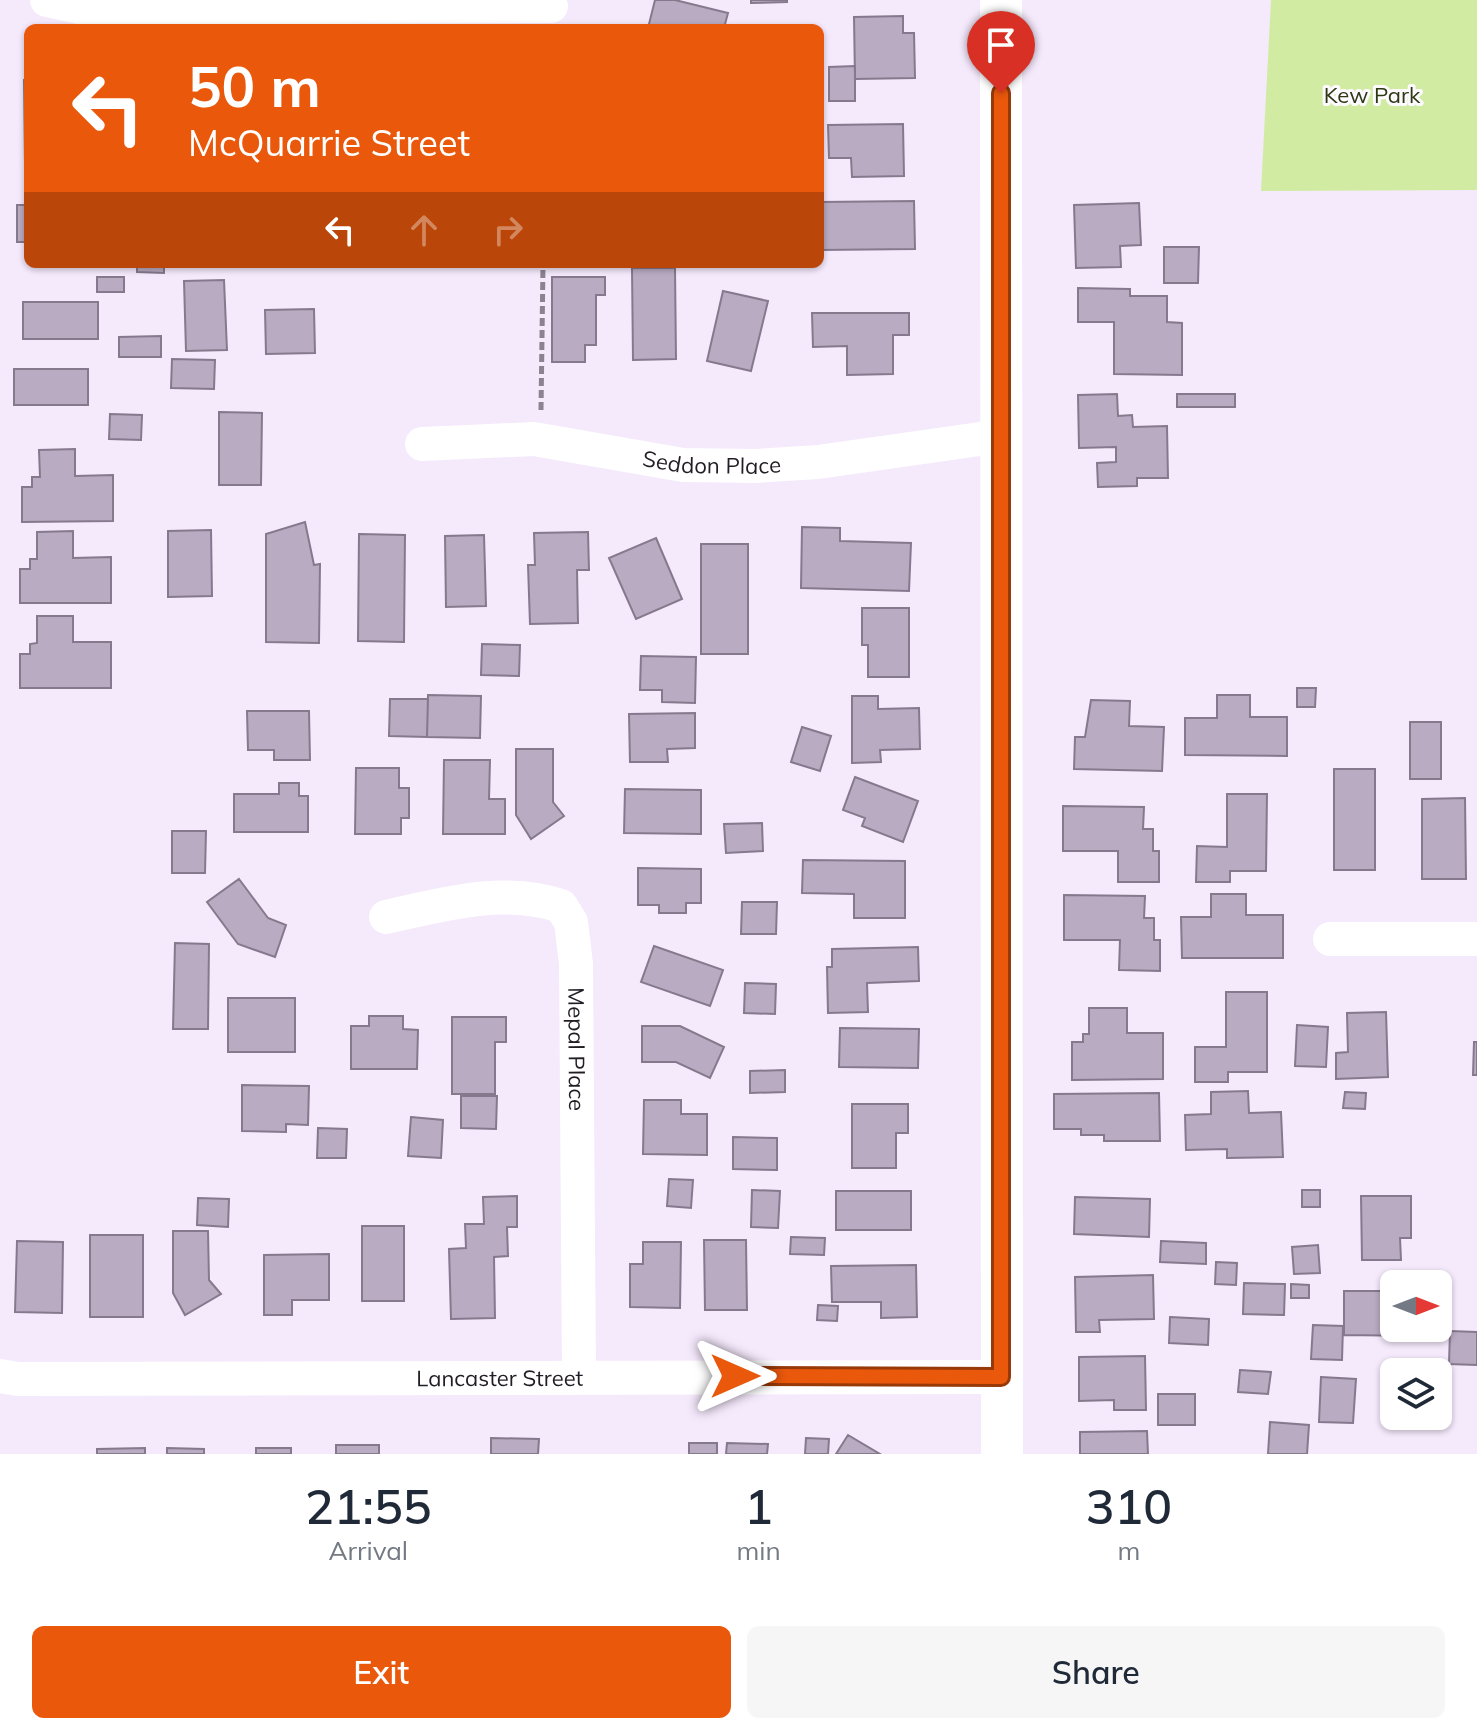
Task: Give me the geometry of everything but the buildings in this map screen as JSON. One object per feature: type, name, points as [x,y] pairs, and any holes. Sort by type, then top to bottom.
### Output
[{"type":"main road","points":[[1001,0],[1002,1454]]},
{"type":"street","points":[[47,0],[83,8],[551,6]]},
{"type":"street","name":"Seddon Place","points":[[422,444],[534,439],[683,465],[755,466],[818,462],[1001,436]]},
{"type":"street","name":"Mepal Place","points":[[386,917],[476,897],[537,898],[561,906],[571,922],[576,964],[579,1375]]},
{"type":"street","points":[[1330,939],[1477,939]]},
{"type":"street","name":"Lancaster Street","points":[[0,1376],[33,1379],[579,1375],[1001,1377]]},
{"type":"path","points":[[540,415],[543,268]]},
{"type":"green space","name":"Kew Park","points":[[1271,0],[1477,0],[1477,190],[1261,191]]},
{"type":"route","points":[[735,1376],[1001,1377],[1001,93]]}]
